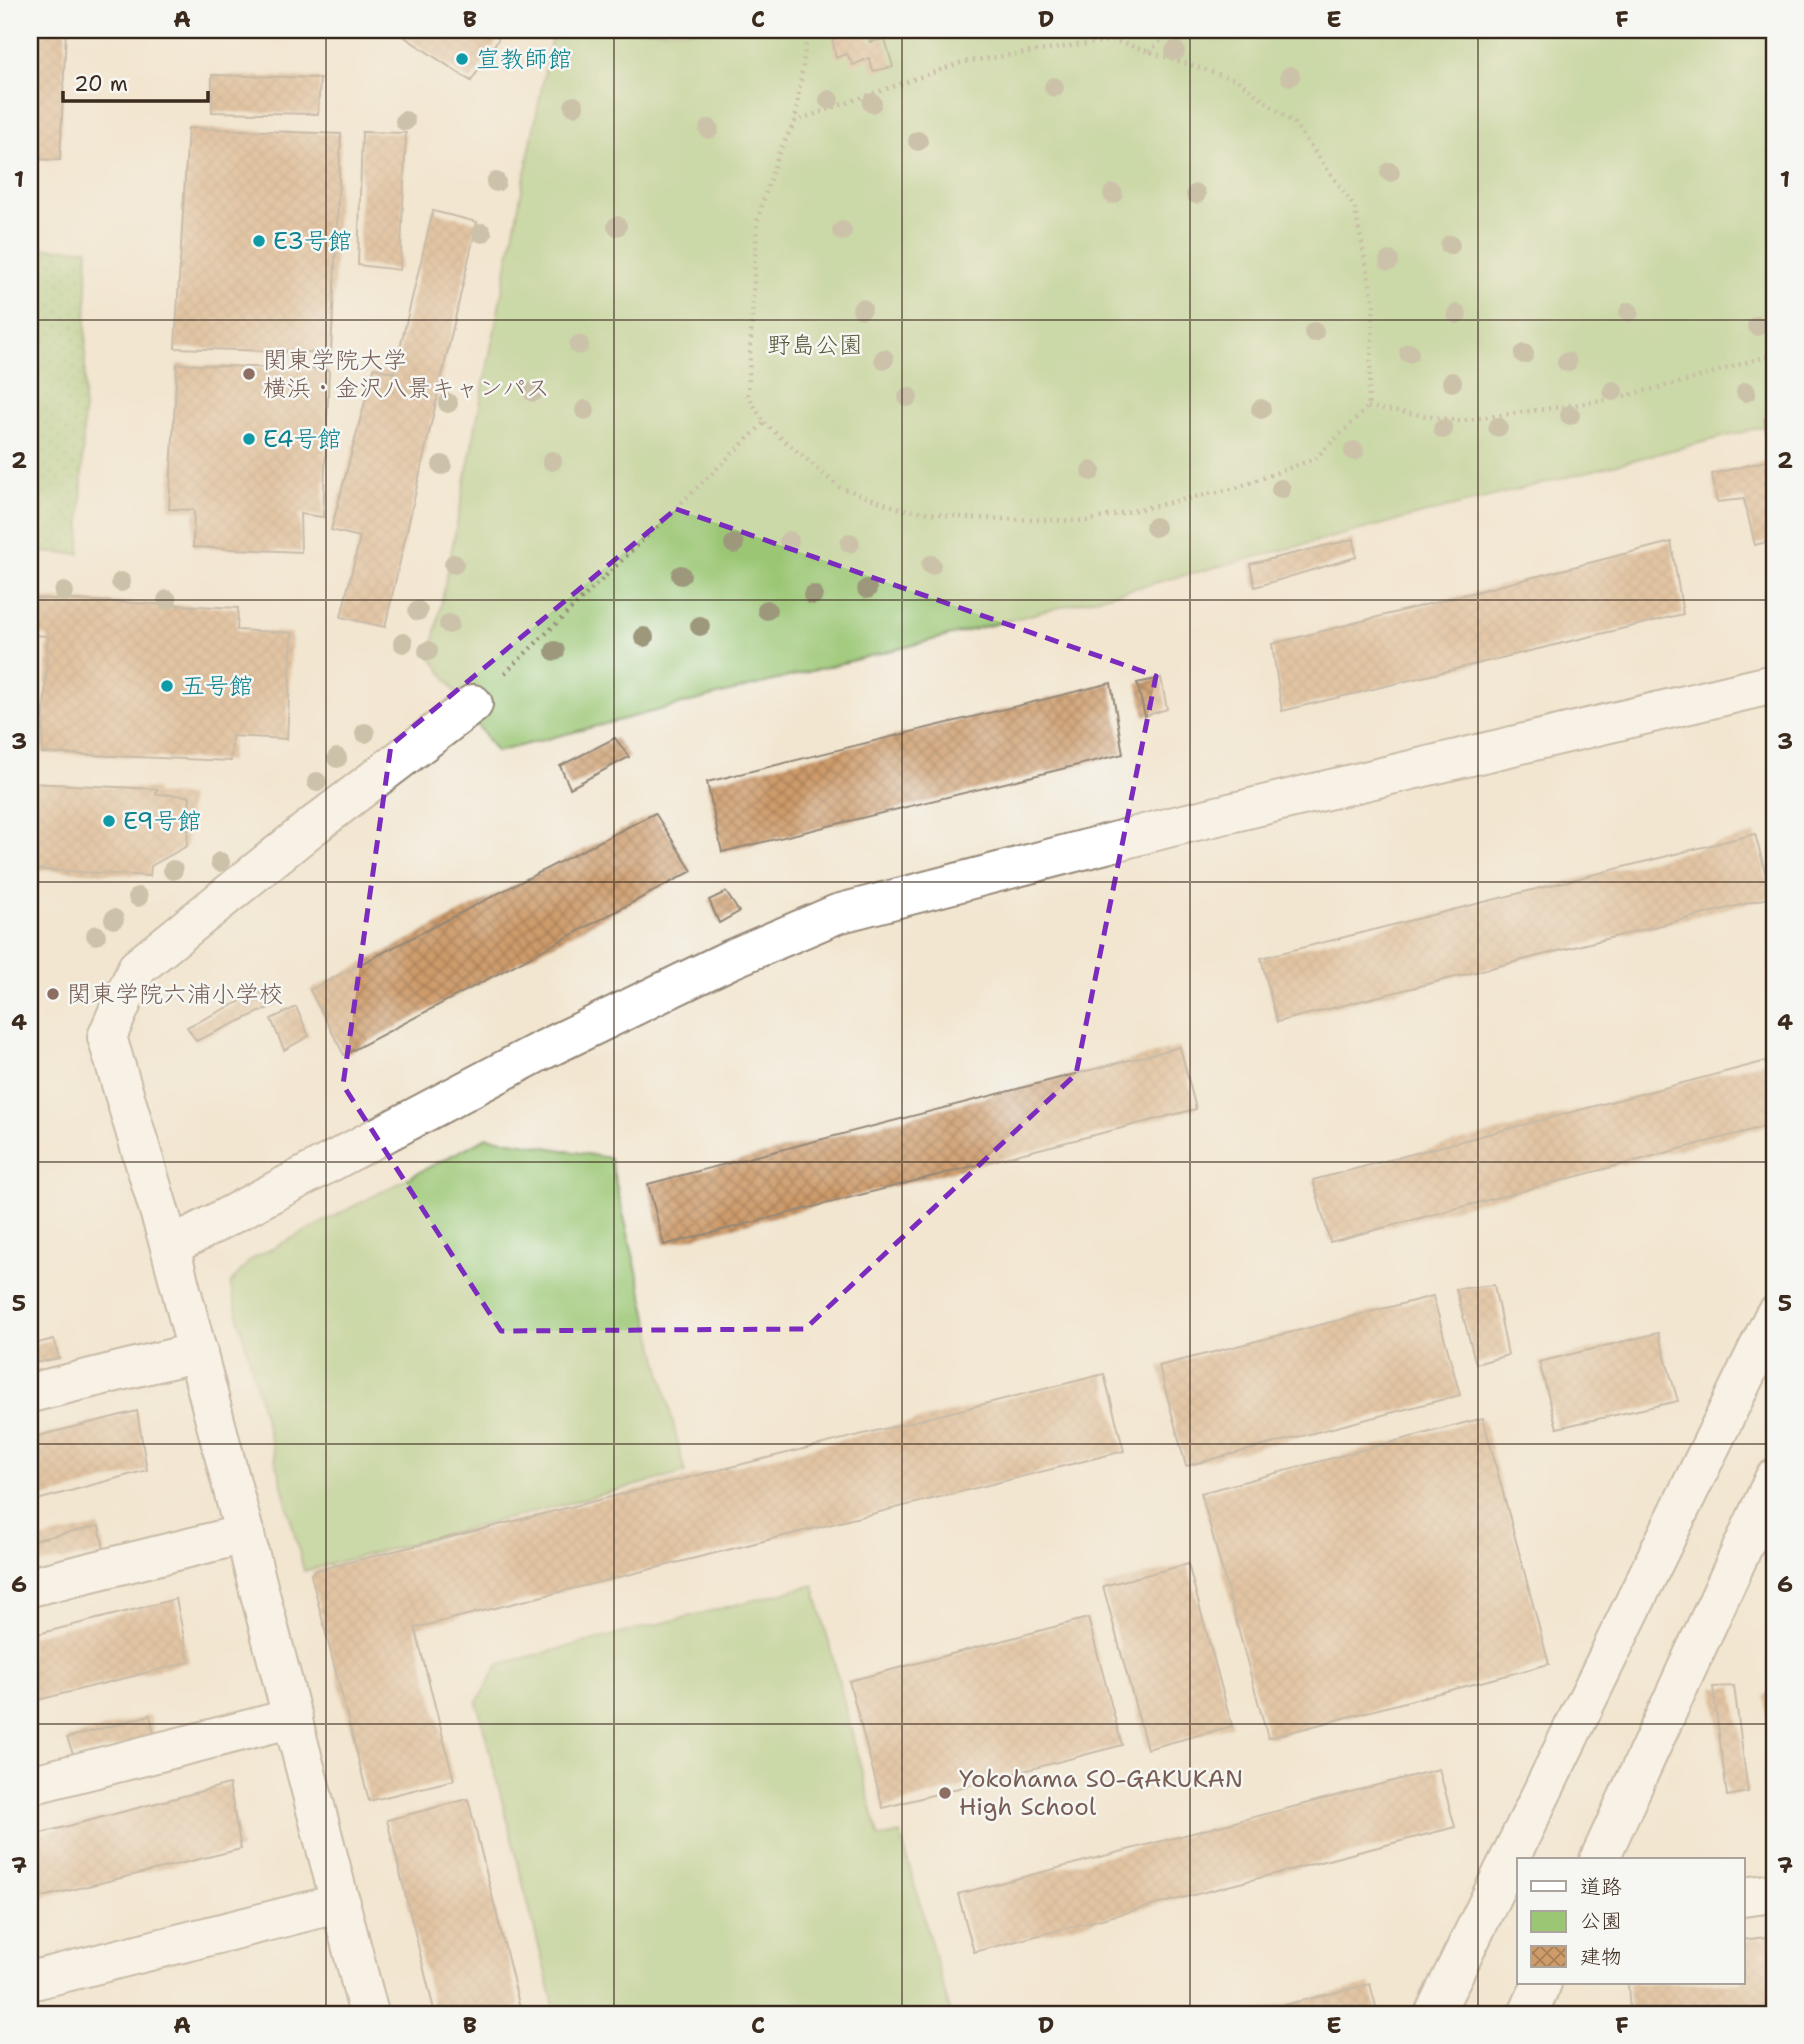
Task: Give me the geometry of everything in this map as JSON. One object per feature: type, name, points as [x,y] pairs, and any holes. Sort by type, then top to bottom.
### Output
[{"type":"street","points":[[170,1247],[537,1053],[729,960],[837,914],[1188,823],[1774,684]]},
{"type":"street","points":[[369,2014],[170,1247],[107,1037],[137,968],[313,826],[473,704]]},
{"type":"street","points":[[1434,2014],[1774,1316]]},
{"type":"street","points":[[30,1393],[198,1352]]},
{"type":"street","points":[[1600,1858],[1774,1479]]},
{"type":"street","points":[[30,1587],[245,1534]]},
{"type":"street","points":[[30,1785],[293,1717]]},
{"type":"street","points":[[1744,1897],[1774,1893]]},
{"type":"street","points":[[30,1982],[341,1903]]},
{"type":"street","points":[[1528,2014],[1542,1984]]},
{"type":"path","points":[[794,121],[963,62],[1113,40],[1237,80],[1294,123],[1354,206],[1374,303],[1368,407],[1316,458],[1236,488],[1086,521],[969,518],[901,509],[839,487],[764,423],[748,396],[757,221],[777,158],[794,121],[808,30]]},
{"type":"path","points":[[1113,40],[1114,30]]},
{"type":"path","points":[[1149,52],[1172,30]]},
{"type":"path","points":[[1368,407],[1460,421],[1606,400],[1686,381],[1774,354]]},
{"type":"path","points":[[473,704],[764,423]]},
{"type":"highlighted area","points":[[676,509],[1156,676],[1076,1074],[805,1329],[501,1331],[343,1085],[391,745]]},
{"type":"green space","name":"野島公園","points":[[553,30],[1774,30],[1774,424],[496,752],[431,656]]},
{"type":"green space","points":[[30,248],[88,249],[80,554],[30,552]]},
{"type":"green space","points":[[487,1137],[610,1158],[685,1473],[304,1571],[230,1284],[250,1260]]},
{"type":"green space","points":[[814,1585],[879,1838],[900,1833],[951,2014],[556,2014],[477,1702],[499,1664]]},
{"type":"building","points":[[30,30],[66,30],[60,160],[30,159]]},
{"type":"building","name":"宣教師館","points":[[394,30],[489,30],[499,38],[471,81]]},
{"type":"building","points":[[851,30],[852,37],[867,32],[870,42],[885,39],[893,67],[873,71],[869,58],[853,65],[847,54],[836,58],[831,32]]},
{"type":"building","points":[[212,75],[320,78],[318,114],[212,112]]},
{"type":"building","name":"E3号館","points":[[188,128],[341,134],[331,353],[175,348]]},
{"type":"building","points":[[362,132],[406,133],[400,270],[358,265]]},
{"type":"building","points":[[433,211],[477,222],[385,627],[341,617],[360,537],[331,530],[374,368],[394,373]]},
{"type":"building","name":"E4号館","points":[[177,364],[329,370],[323,517],[300,514],[301,552],[193,547],[194,510],[169,509]]},
{"type":"building","points":[[1774,417],[1774,431],[1766,433],[1764,419]]},
{"type":"building","points":[[1774,459],[1774,540],[1755,545],[1744,499],[1717,502],[1712,474]]},
{"type":"building","points":[[1354,539],[1356,557],[1255,587],[1250,564]]},
{"type":"building","points":[[1671,542],[1683,614],[1282,711],[1272,644]]},
{"type":"building","name":"五号館","points":[[30,598],[238,608],[237,630],[292,633],[287,739],[232,736],[231,761],[42,753],[48,636],[30,635]]},
{"type":"building","points":[[1161,678],[1167,709],[1145,716],[1137,683]]},
{"type":"building","points":[[1111,683],[1123,754],[722,852],[707,782]]},
{"type":"building","points":[[615,738],[629,757],[570,788],[560,766]]},
{"type":"building","name":"E9号館","points":[[30,783],[157,789],[156,794],[190,796],[187,846],[151,866],[150,876],[30,869]]},
{"type":"building","points":[[655,813],[692,871],[344,1055],[310,990]]},
{"type":"building","points":[[1755,834],[1772,897],[1277,1022],[1261,958]]},
{"type":"building","points":[[726,892],[739,912],[719,923],[709,900]]},
{"type":"building","points":[[268,988],[275,1005],[196,1041],[187,1027]]},
{"type":"building","points":[[296,1007],[309,1036],[284,1050],[271,1019]]},
{"type":"building","points":[[1180,1047],[1196,1109],[664,1245],[648,1184]]},
{"type":"building","points":[[1774,1059],[1774,1124],[1330,1242],[1313,1180]]},
{"type":"building","points":[[1494,1285],[1508,1355],[1476,1364],[1456,1289]]},
{"type":"building","points":[[1433,1296],[1460,1395],[1186,1466],[1159,1366]]},
{"type":"building","points":[[1658,1333],[1678,1401],[1557,1428],[1539,1362]]},
{"type":"building","points":[[54,1339],[59,1358],[30,1364],[30,1345]]},
{"type":"building","points":[[1104,1374],[1124,1451],[415,1628],[454,1780],[369,1801],[311,1575],[314,1571]]},
{"type":"building","points":[[137,1411],[147,1470],[30,1502],[30,1438]]},
{"type":"building","points":[[1483,1418],[1549,1664],[1268,1738],[1201,1493]]},
{"type":"building","points":[[99,1526],[105,1553],[30,1566],[30,1541]]},
{"type":"building","points":[[1188,1564],[1232,1726],[1147,1749],[1103,1586]]},
{"type":"building","points":[[176,1599],[189,1662],[30,1702],[30,1636]]},
{"type":"building","points":[[1088,1618],[1122,1745],[883,1808],[849,1681]]},
{"type":"building","points":[[1734,1686],[1748,1792],[1727,1796],[1713,1687]]},
{"type":"building","points":[[1774,1694],[1774,1752],[1773,1752],[1764,1695]]},
{"type":"building","points":[[150,1715],[155,1739],[74,1756],[67,1738]]},
{"type":"building","points":[[1439,1769],[1455,1827],[974,1952],[958,1894]]},
{"type":"building","points":[[229,1784],[241,1849],[30,1900],[30,1836]]},
{"type":"building","points":[[468,1799],[520,2008],[497,2014],[435,2014],[387,1820]]},
{"type":"building","points":[[1774,1936],[1774,2007],[1717,2014],[1630,2014],[1628,1984],[1744,1984],[1744,1940]]},
{"type":"building","points":[[1370,1984],[1378,2014],[1252,2014],[1252,2013]]},
{"type":"place","name":"宣教師館","points":[[462,59]]},
{"type":"place","name":"E3号館","points":[[259,241]]},
{"type":"place","name":"関東学院大学 横浜・金沢八景キャンパス","points":[[249,374]]},
{"type":"place","name":"E4号館","points":[[249,439]]},
{"type":"place","name":"五号館","points":[[167,686]]},
{"type":"place","name":"E9号館","points":[[109,821]]},
{"type":"place","name":"関東学院六浦小学校","points":[[53,994]]},
{"type":"place","name":"Yokohama SO-GAKUKAN High School","points":[[945,1793]]}]
